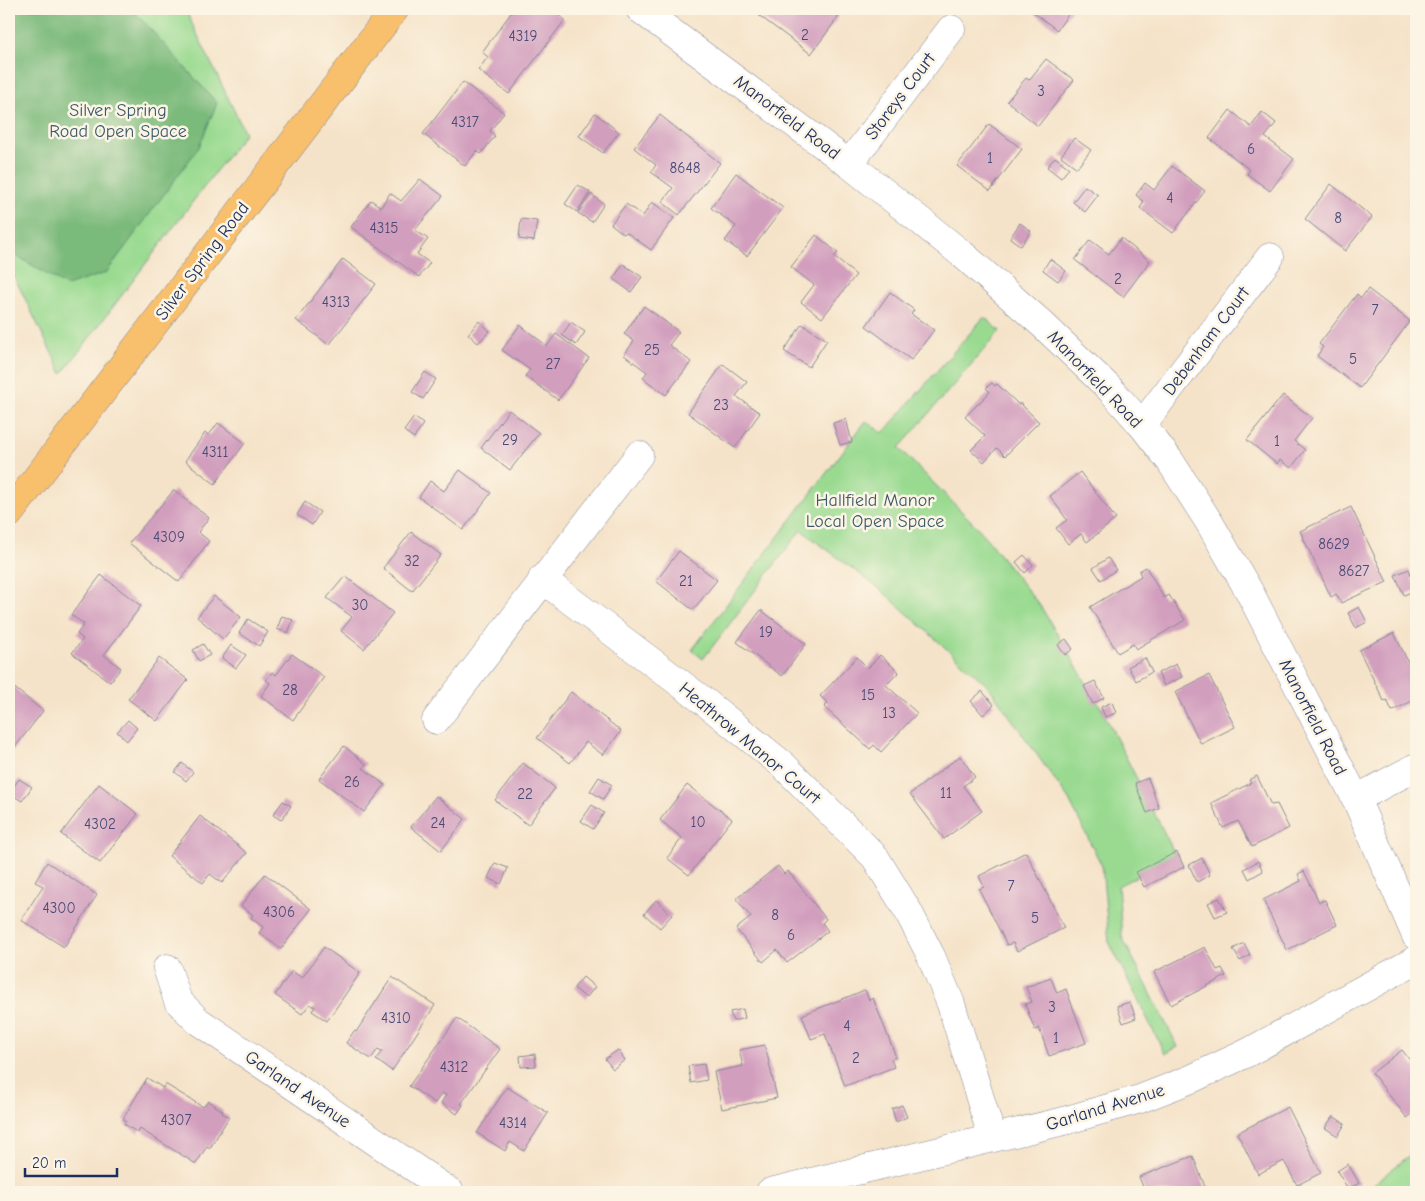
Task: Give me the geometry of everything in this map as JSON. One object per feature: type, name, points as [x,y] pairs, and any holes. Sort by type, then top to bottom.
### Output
[{"type":"main road","name":"Silver Spring Road","points":[[9,514],[395,9]]},
{"type":"street","name":"Manorfield Road","points":[[640,9],[849,164],[962,254],[1042,324],[1111,390],[1142,425],[1170,461],[1244,582],[1356,799],[1416,936]]},
{"type":"street","name":"Storeys Court","points":[[849,164],[951,29]]},
{"type":"street","name":"Debenham Court","points":[[1142,425],[1270,257]]},
{"type":"street","points":[[436,720],[542,579],[639,455]]},
{"type":"street","name":"Heathrow Manor Court","points":[[542,579],[689,690],[783,766],[875,857],[908,911],[931,956],[951,1004],[992,1137]]},
{"type":"street","points":[[1356,799],[1416,767]]},
{"type":"street","name":"Garland Avenue","points":[[770,1192],[1064,1121],[1140,1099],[1191,1079],[1246,1053],[1416,960]]},
{"type":"street","name":"Garland Avenue","points":[[167,968],[178,1001],[198,1021],[450,1192]]},
{"type":"green space","name":"Silver Spring Road Open Space","points":[[9,9],[185,9],[245,133],[62,374],[9,266]]},
{"type":"green space","name":"Silver Spring Road Open Space","points":[[9,9],[132,9],[217,103],[199,147],[106,273],[66,286],[9,251]]},
{"type":"green space","name":"Hallfield Manor Local Open Space","points":[[984,317],[1000,331],[899,448],[979,529],[1041,607],[1100,706],[1176,856],[1118,886],[1122,937],[1178,1047],[1165,1054],[1109,942],[1102,866],[1069,800],[989,687],[881,590],[801,530],[703,659],[692,650],[866,421],[883,433]]},
{"type":"green space","points":[[1416,1150],[1416,1192],[1362,1192],[1366,1190]]},
{"type":"building","points":[[514,9],[551,9],[565,20],[509,94],[478,70],[488,57],[482,52]]},
{"type":"building","points":[[761,9],[829,9],[839,16],[811,54],[757,14]]},
{"type":"building","points":[[1029,9],[1072,9],[1057,30]]},
{"type":"building","points":[[1046,59],[1074,80],[1038,126],[1007,101],[1026,78],[1029,80]]},
{"type":"building","points":[[463,82],[504,113],[490,131],[495,136],[481,154],[477,151],[465,166],[423,134]]},
{"type":"building","points":[[1230,110],[1251,127],[1262,112],[1276,123],[1265,137],[1294,159],[1270,191],[1247,174],[1250,170],[1209,138]]},
{"type":"building","points":[[595,113],[619,132],[603,153],[579,136]]},
{"type":"building","points":[[660,115],[720,163],[679,215],[662,202],[673,188],[651,172],[656,165],[634,148]]},
{"type":"building","points":[[989,124],[1022,149],[990,191],[957,166]]},
{"type":"building","points":[[1074,138],[1091,150],[1077,168],[1061,156]]},
{"type":"building","points":[[1055,157],[1069,168],[1061,178],[1047,167]]},
{"type":"building","points":[[1172,166],[1205,191],[1173,233],[1140,208],[1144,202],[1136,195],[1145,183],[1154,190]]},
{"type":"building","points":[[736,173],[783,208],[747,256],[725,241],[736,226],[711,208]]},
{"type":"building","points":[[420,179],[443,196],[415,230],[428,239],[417,254],[430,263],[419,277],[351,227],[371,200],[381,207],[390,193],[401,201]]},
{"type":"building","points":[[1331,184],[1372,217],[1345,251],[1305,219]]},
{"type":"building","points":[[578,185],[590,192],[577,212],[565,204]]},
{"type":"building","points":[[1085,186],[1098,195],[1085,212],[1073,202]]},
{"type":"building","points":[[591,194],[604,204],[592,222],[578,213]]},
{"type":"building","points":[[652,202],[674,218],[651,250],[611,224],[626,204],[643,216]]},
{"type":"building","points":[[521,219],[537,221],[534,241],[519,239]]},
{"type":"building","points":[[1020,223],[1031,231],[1021,246],[1010,238]]},
{"type":"building","points":[[816,235],[838,253],[834,257],[856,275],[822,318],[801,302],[814,285],[791,267]]},
{"type":"building","points":[[1121,238],[1150,261],[1123,297],[1075,260],[1090,240],[1109,254]]},
{"type":"building","points":[[343,259],[376,284],[329,345],[296,320]]},
{"type":"building","points":[[1050,259],[1066,271],[1058,281],[1043,270]]},
{"type":"building","points":[[623,264],[642,277],[631,292],[613,279]]},
{"type":"building","points":[[1368,289],[1410,321],[1360,388],[1317,356],[1323,347],[1319,344],[1357,294],[1361,298]]},
{"type":"building","points":[[890,292],[914,310],[911,314],[934,330],[911,360],[866,326]]},
{"type":"building","points":[[644,306],[679,332],[669,345],[691,362],[666,395],[643,378],[647,372],[624,355],[634,341],[624,334]]},
{"type":"building","points":[[479,321],[490,331],[478,343],[468,334]]},
{"type":"building","points":[[571,322],[585,332],[576,345],[562,335]]},
{"type":"building","points":[[802,324],[827,340],[809,367],[784,351]]},
{"type":"building","points":[[520,325],[547,346],[556,334],[589,358],[558,400],[525,376],[530,370],[502,350]]},
{"type":"building","points":[[723,364],[747,382],[736,396],[760,413],[735,448],[688,413]]},
{"type":"building","points":[[425,372],[436,379],[423,399],[412,392]]},
{"type":"building","points":[[992,383],[995,386],[997,384],[1019,405],[1020,403],[1039,422],[1005,456],[997,448],[984,462],[971,450],[985,436],[965,417],[990,392],[986,388]]},
{"type":"building","points":[[1283,395],[1312,418],[1294,441],[1305,450],[1291,468],[1280,460],[1277,464],[1247,440]]},
{"type":"building","points":[[509,410],[539,433],[510,470],[481,448]]},
{"type":"building","points":[[414,417],[423,424],[414,438],[404,431]]},
{"type":"building","points":[[846,419],[852,442],[840,445],[833,423]]},
{"type":"building","points":[[218,423],[245,443],[215,484],[185,461],[205,433],[209,435]]},
{"type":"building","points":[[460,470],[491,493],[463,530],[419,497],[430,481],[444,491]]},
{"type":"building","points":[[1080,472],[1116,519],[1087,542],[1081,534],[1068,544],[1056,528],[1067,520],[1050,496]]},
{"type":"building","points":[[174,490],[209,518],[198,532],[209,541],[179,582],[129,543]]},
{"type":"building","points":[[305,502],[320,512],[312,525],[297,515]]},
{"type":"building","points":[[1351,507],[1387,582],[1341,603],[1336,594],[1331,597],[1300,531]]},
{"type":"building","points":[[411,532],[441,555],[412,591],[383,568]]},
{"type":"building","points":[[679,551],[717,580],[693,610],[656,581]]},
{"type":"building","points":[[1024,555],[1033,565],[1025,573],[1016,562]]},
{"type":"building","points":[[1108,558],[1116,570],[1101,580],[1093,568]]},
{"type":"building","points":[[1146,567],[1164,598],[1169,595],[1185,620],[1136,649],[1133,644],[1118,653],[1090,607],[1141,576],[1139,571]]},
{"type":"building","points":[[1409,569],[1416,590],[1404,595],[1395,575]]},
{"type":"building","points":[[101,575],[141,606],[104,655],[121,668],[110,682],[72,653],[83,639],[77,634],[84,624],[71,615]]},
{"type":"building","points":[[345,576],[393,613],[364,649],[341,631],[352,617],[327,598]]},
{"type":"building","points":[[214,596],[241,617],[223,639],[197,617]]},
{"type":"building","points":[[1359,607],[1367,622],[1356,628],[1348,613]]},
{"type":"building","points":[[761,610],[806,644],[782,676],[737,642]]},
{"type":"building","points":[[282,616],[293,620],[288,633],[277,629]]},
{"type":"building","points":[[248,619],[268,632],[259,646],[239,633]]},
{"type":"building","points":[[1394,633],[1416,678],[1416,699],[1392,711],[1387,700],[1384,701],[1359,650]]},
{"type":"building","points":[[1066,639],[1073,649],[1065,655],[1058,645]]},
{"type":"building","points":[[203,644],[210,655],[199,661],[193,650]]},
{"type":"building","points":[[231,645],[246,655],[236,668],[222,658]]},
{"type":"building","points":[[292,654],[324,677],[293,720],[261,696],[270,683],[266,680],[272,672],[276,675]]},
{"type":"building","points":[[880,655],[899,672],[886,685],[917,713],[881,752],[874,745],[870,749],[824,707],[828,703],[820,696],[857,657],[868,668]]},
{"type":"building","points":[[159,658],[188,680],[157,721],[128,699]]},
{"type":"building","points":[[1145,658],[1152,672],[1136,681],[1128,667]]},
{"type":"building","points":[[1176,664],[1182,677],[1164,686],[1158,673]]},
{"type":"building","points":[[1209,675],[1235,727],[1201,744],[1175,692]]},
{"type":"building","points":[[1095,681],[1104,698],[1093,704],[1084,686]]},
{"type":"building","points":[[12,686],[43,711],[9,755],[9,689]]},
{"type":"building","points":[[982,691],[994,705],[983,715],[971,701]]},
{"type":"building","points":[[571,692],[621,731],[603,755],[586,742],[570,763],[537,738]]},
{"type":"building","points":[[1112,702],[1116,713],[1105,717],[1101,707]]},
{"type":"building","points":[[128,720],[137,728],[127,741],[117,732]]},
{"type":"building","points":[[344,746],[366,764],[363,768],[385,785],[364,812],[319,779]]},
{"type":"building","points":[[960,756],[975,777],[963,786],[982,811],[944,839],[910,794]]},
{"type":"building","points":[[182,763],[193,772],[186,781],[175,772]]},
{"type":"building","points":[[523,763],[555,788],[528,825],[495,800]]},
{"type":"building","points":[[1257,776],[1271,805],[1277,804],[1289,828],[1252,847],[1238,821],[1223,828],[1211,803],[1251,783],[1249,780]]},
{"type":"building","points":[[599,777],[612,785],[603,799],[590,791]]},
{"type":"building","points":[[1148,778],[1159,808],[1147,813],[1135,783]]},
{"type":"building","points":[[19,779],[32,787],[22,801],[9,793]]},
{"type":"building","points":[[99,784],[138,814],[100,863],[61,834]]},
{"type":"building","points":[[687,785],[732,819],[689,875],[667,858],[682,838],[660,820]]},
{"type":"building","points":[[436,796],[465,819],[441,851],[411,827]]},
{"type":"building","points":[[283,801],[291,806],[281,820],[273,815]]},
{"type":"building","points":[[592,805],[604,813],[593,829],[581,821]]},
{"type":"building","points":[[200,816],[247,853],[222,883],[210,874],[203,883],[169,856]]},
{"type":"building","points":[[1026,852],[1064,928],[1017,951],[1013,943],[1007,945],[979,889],[984,887],[979,876]]},
{"type":"building","points":[[1177,852],[1184,867],[1144,887],[1136,872]]},
{"type":"building","points":[[1202,858],[1210,875],[1197,882],[1189,865]]},
{"type":"building","points":[[1258,861],[1263,871],[1249,879],[1244,869]]},
{"type":"building","points":[[47,862],[97,895],[64,947],[21,920],[43,886],[35,882]]},
{"type":"building","points":[[495,863],[508,868],[501,884],[488,878]]},
{"type":"building","points":[[778,866],[784,874],[788,871],[826,919],[822,923],[828,931],[787,963],[777,950],[763,962],[736,929],[751,917],[736,899]]},
{"type":"building","points":[[1304,871],[1319,902],[1325,900],[1337,925],[1287,950],[1263,900],[1301,881],[1298,874]]},
{"type":"building","points":[[265,874],[311,909],[281,949],[259,933],[263,927],[251,918],[253,915],[241,906]]},
{"type":"building","points":[[1219,898],[1227,912],[1215,917],[1208,903]]},
{"type":"building","points":[[656,900],[672,915],[660,928],[644,914]]},
{"type":"building","points":[[1244,943],[1250,955],[1240,961],[1233,949]]},
{"type":"building","points":[[324,947],[360,973],[327,1021],[312,1011],[315,1007],[310,1004],[302,1014],[275,995],[292,971],[302,978]]},
{"type":"building","points":[[1205,947],[1217,970],[1222,968],[1226,976],[1171,1005],[1154,972]]},
{"type":"building","points":[[392,977],[435,1005],[392,1071],[376,1060],[382,1051],[378,1049],[371,1059],[346,1043],[354,1031],[356,1032]]},
{"type":"building","points":[[583,977],[595,987],[586,998],[574,988]]},
{"type":"building","points":[[1051,978],[1057,993],[1066,989],[1086,1043],[1049,1056],[1039,1028],[1035,1030],[1025,1004],[1032,1002],[1026,987]]},
{"type":"building","points":[[865,990],[869,1000],[873,998],[896,1057],[891,1059],[894,1067],[845,1086],[825,1034],[811,1039],[802,1015]]},
{"type":"building","points":[[1130,1002],[1136,1018],[1123,1023],[1117,1006]]},
{"type":"building","points":[[743,1009],[745,1018],[733,1021],[730,1012]]},
{"type":"building","points":[[457,1018],[500,1049],[461,1104],[463,1105],[457,1114],[441,1103],[446,1095],[442,1093],[435,1103],[409,1086]]},
{"type":"building","points":[[765,1045],[777,1098],[722,1109],[714,1072],[743,1066],[739,1050]]},
{"type":"building","points":[[618,1050],[625,1060],[613,1069],[605,1059]]},
{"type":"building","points":[[1402,1050],[1416,1068],[1416,1111],[1407,1118],[1372,1073]]},
{"type":"building","points":[[535,1054],[536,1066],[521,1067],[520,1056]]},
{"type":"building","points":[[704,1064],[707,1080],[691,1083],[688,1066]]},
{"type":"building","points":[[147,1078],[163,1088],[165,1084],[203,1107],[208,1101],[229,1117],[210,1148],[207,1146],[196,1164],[140,1129],[138,1133],[124,1124],[126,1121],[123,1119]]},
{"type":"building","points":[[507,1087],[548,1113],[524,1151],[510,1142],[505,1151],[477,1133]]},
{"type":"building","points":[[902,1105],[907,1117],[896,1122],[892,1109]]},
{"type":"building","points":[[1288,1107],[1321,1173],[1297,1185],[1284,1161],[1258,1174],[1237,1133]]},
{"type":"building","points":[[1333,1116],[1345,1124],[1338,1136],[1325,1128]]},
{"type":"building","points":[[1193,1156],[1207,1192],[1145,1192],[1139,1177]]},
{"type":"building","points":[[1348,1164],[1359,1183],[1348,1189],[1337,1171]]}]
